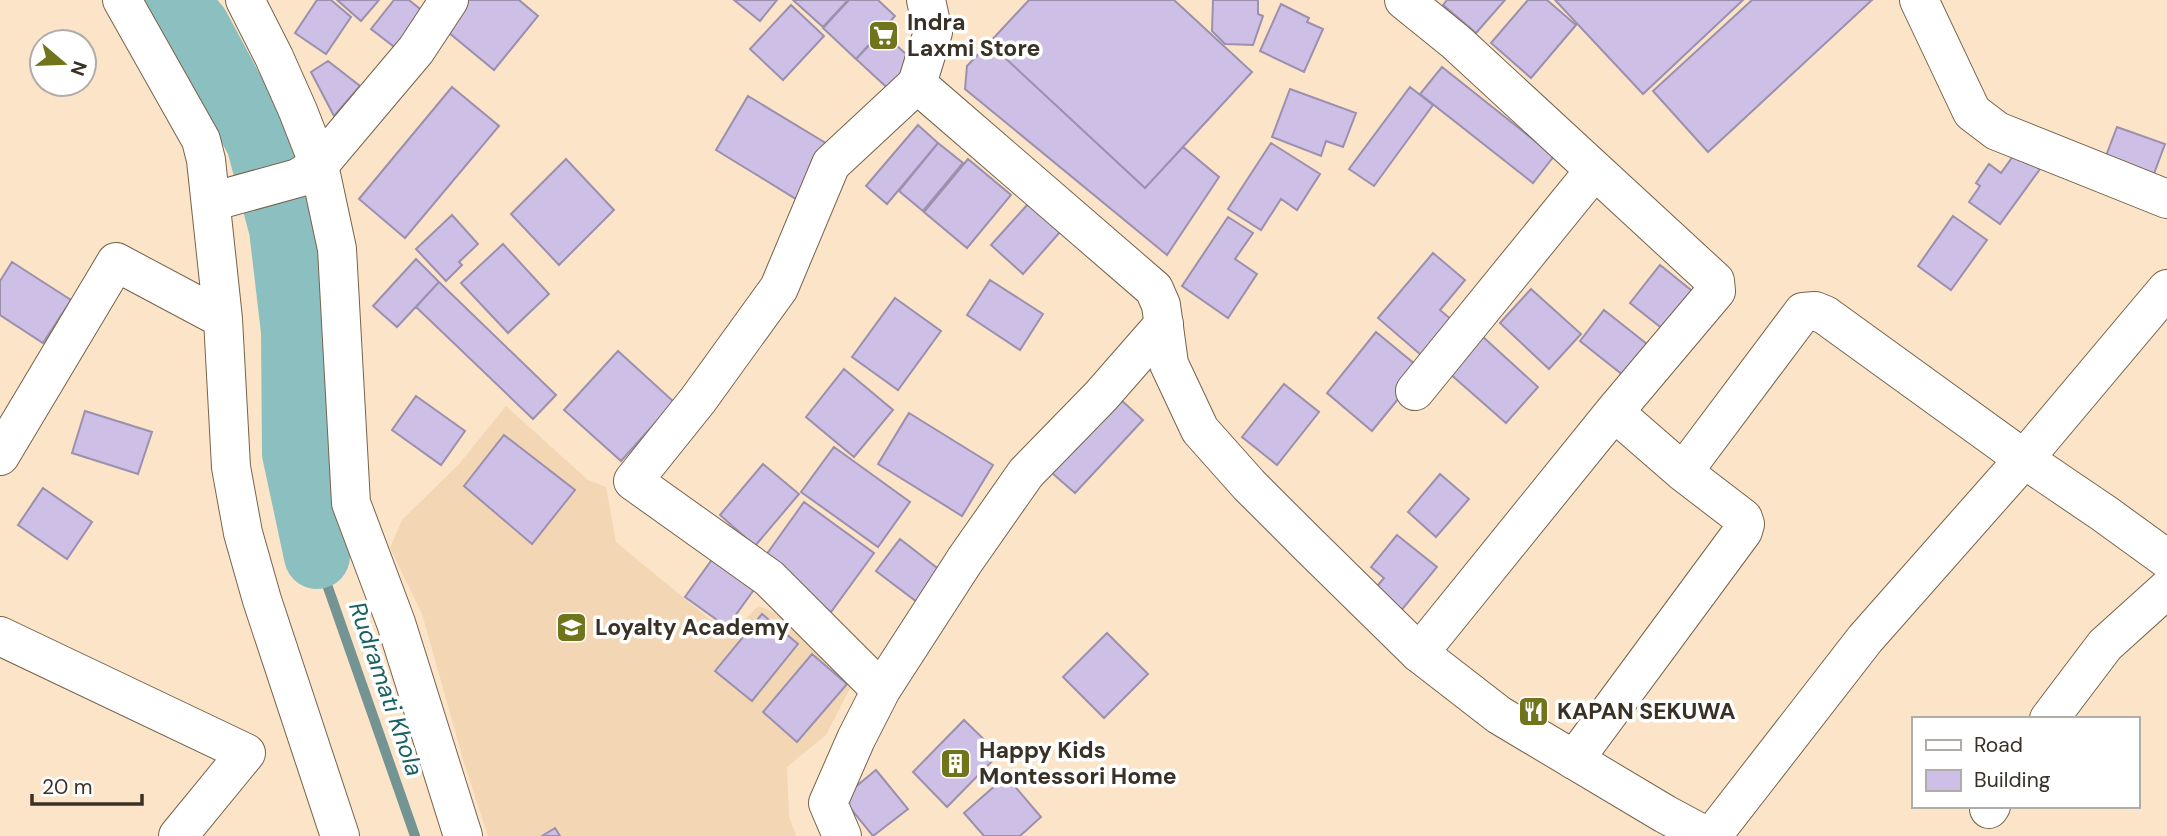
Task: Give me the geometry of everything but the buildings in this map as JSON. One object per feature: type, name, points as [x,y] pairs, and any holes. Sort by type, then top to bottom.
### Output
[{"type":"street","points":[[122,0],[201,141],[209,177],[223,319],[231,467],[243,533],[262,600],[340,836]]},
{"type":"street","points":[[244,0],[298,111],[309,172],[337,249],[351,503],[396,623],[463,836]]},
{"type":"street","points":[[211,202],[309,172],[416,50],[449,0]]},
{"type":"street","points":[[881,691],[769,578],[633,481],[698,400],[779,288],[831,164],[917,85],[933,32],[926,0]]},
{"type":"street","points":[[1404,0],[1456,42],[1715,281],[1716,286],[1716,292],[1614,412],[1419,653]]},
{"type":"street","points":[[1919,0],[1972,112],[1997,131],[2167,199]]},
{"type":"street","points":[[917,85],[1154,289],[1161,305],[1169,364],[1200,430],[1249,485],[1419,653],[1499,715],[1706,836]]},
{"type":"street","points":[[1415,391],[1594,171]]},
{"type":"street","points":[[0,456],[116,262],[223,319]]},
{"type":"street","points":[[1712,836],[1865,639],[2024,459],[2167,289]]},
{"type":"street","points":[[1683,472],[1803,312],[1815,311],[1825,315],[2167,559]]},
{"type":"street","points":[[842,836],[828,803],[881,691],[965,560],[1026,473],[1101,396],[1164,324]]},
{"type":"street","points":[[1574,760],[1743,531],[1745,524],[1743,518],[1683,472],[1614,412]]},
{"type":"street","points":[[2051,717],[2105,645],[2167,589]]},
{"type":"street","points":[[0,636],[246,753],[178,836]]},
{"type":"shaded area","name":"Loyalty Academy","points":[[506,406],[588,480],[606,487],[616,542],[730,636],[758,606],[786,617],[856,677],[826,735],[787,767],[789,816],[796,836],[488,836],[464,763],[422,614],[390,548],[402,520],[459,464]]},
{"type":"waterway","points":[[174,0],[197,27],[259,142],[282,229],[294,331],[295,453],[317,556]]},
{"type":"waterway","name":"Rudramati Khola","points":[[317,556],[415,836]]},
{"type":"place","name":"Indra Laxmi Store","points":[[884,35]]},
{"type":"place","name":"Loyalty Academy","points":[[572,627]]},
{"type":"place","name":"KAPAN SEKUWA","points":[[1534,711]]},
{"type":"place","name":"Happy Kids Montessori Home","points":[[956,763]]}]
